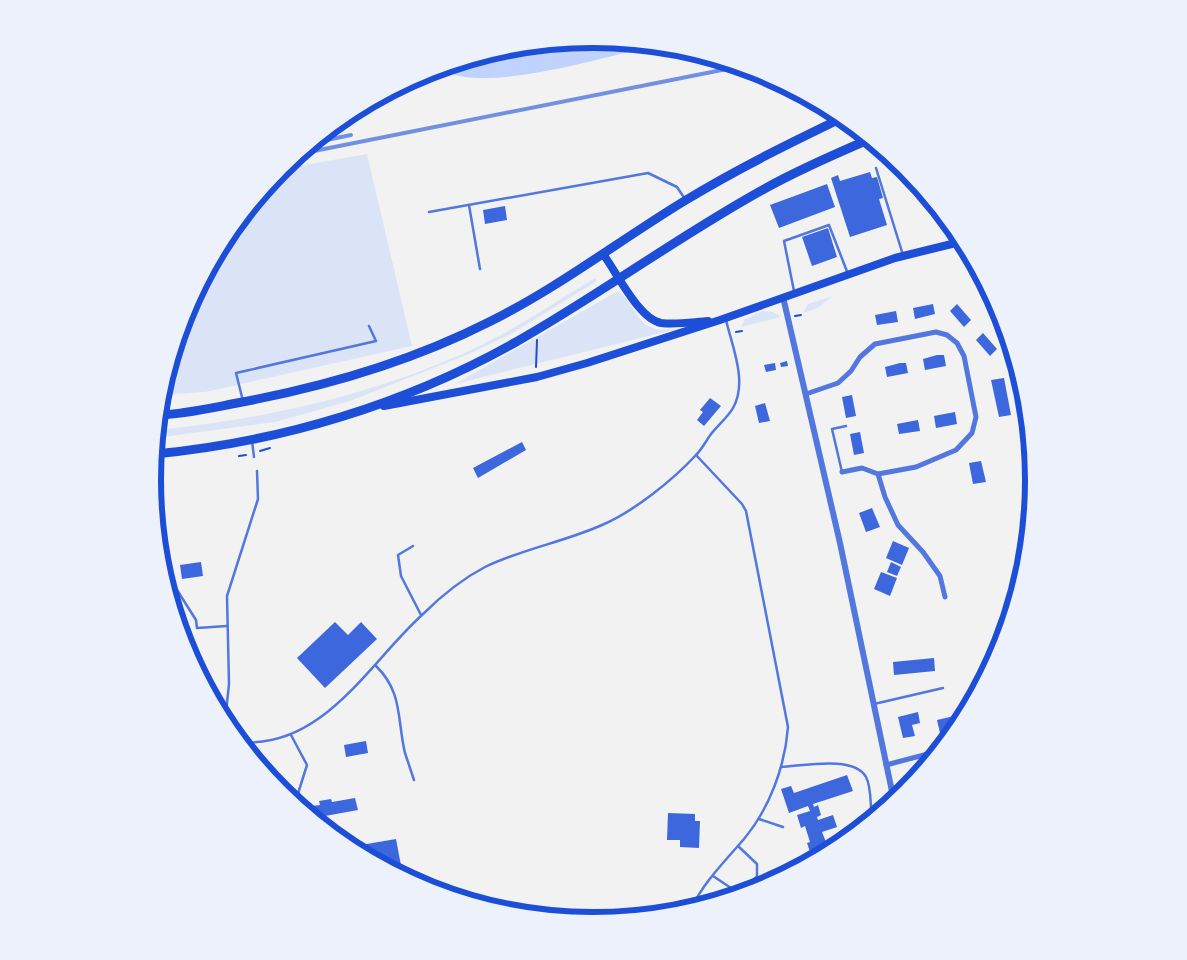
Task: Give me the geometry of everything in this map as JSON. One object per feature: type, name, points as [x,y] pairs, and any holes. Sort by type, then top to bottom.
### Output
[{"type":"highway","points":[[166,414],[289,394],[364,372],[444,344],[491,322],[534,298],[685,200],[766,154],[835,121]]},
{"type":"highway","points":[[162,453],[252,440],[377,407],[462,370],[534,331],[765,188],[821,160],[863,142]]},
{"type":"main road","points":[[377,407],[537,376],[587,363],[722,319],[848,274],[904,256],[955,243]]},
{"type":"main road","points":[[603,254],[620,277],[639,309],[651,319],[670,323],[722,319]]},
{"type":"street","points":[[783,297],[806,394],[892,793]]},
{"type":"street","points":[[806,394],[838,383],[851,371],[860,357],[875,344],[936,332],[947,335],[957,343],[964,356],[976,417],[972,433],[956,450],[916,466],[878,474],[862,468],[842,472]]},
{"type":"street","points":[[878,474],[885,497],[898,525],[923,552],[940,576],[945,597]]},
{"type":"street","points":[[886,765],[928,754]]},
{"type":"lane","points":[[876,168],[904,256]]},
{"type":"lane","points":[[429,212],[648,173],[677,187],[685,200]]},
{"type":"lane","points":[[469,205],[480,269]]},
{"type":"lane","points":[[794,293],[784,241],[821,226],[829,225],[848,274]]},
{"type":"lane","points":[[249,741],[280,739],[292,735],[325,714],[376,666],[421,615],[465,579],[485,567],[596,528],[617,517],[664,483],[696,455],[734,407],[740,388],[738,368],[722,319]]},
{"type":"lane","points":[[243,402],[236,374],[376,341],[369,326]]},
{"type":"lane","points":[[842,472],[832,429],[846,426]]},
{"type":"lane","points":[[252,440],[254,457]]},
{"type":"lane","points":[[696,455],[742,504],[746,511],[788,727],[786,750],[781,767],[759,819],[700,892],[696,900]]},
{"type":"lane","points":[[226,708],[230,684],[227,596],[258,499],[257,471]]},
{"type":"lane","points":[[412,546],[398,555],[401,576],[421,615]]},
{"type":"lane","points":[[167,549],[170,567]]},
{"type":"lane","points":[[174,586],[196,620],[197,628],[227,626]]},
{"type":"lane","points":[[376,666],[392,687],[396,698],[405,754],[414,780]]},
{"type":"lane","points":[[872,705],[943,688]]},
{"type":"lane","points":[[292,735],[298,743],[307,765],[298,795]]},
{"type":"lane","points":[[781,767],[843,763],[858,768],[868,782],[871,811]]},
{"type":"lane","points":[[759,819],[784,827]]},
{"type":"lane","points":[[738,846],[757,864],[757,876],[750,883]]},
{"type":"lane","points":[[713,876],[734,890]]},
{"type":"path","points":[[534,331],[538,344],[537,376]]},
{"type":"shaded area","points":[[367,154],[412,346],[205,392],[169,394],[184,341],[194,314],[219,264],[250,217],[296,166]]},
{"type":"shaded area","points":[[595,278],[597,281],[511,334],[469,354],[350,401],[275,422],[164,437],[164,429],[278,412],[318,403],[397,380],[473,349],[520,324]]},
{"type":"shaded area","points":[[618,291],[646,325],[663,330],[677,329],[455,384]]},
{"type":"shaded area","points":[[833,296],[816,309],[803,313],[808,304]]},
{"type":"shaded area","points":[[763,311],[773,312],[781,317],[741,327],[745,319]]},
{"type":"water","points":[[565,48],[638,50],[545,71],[513,76],[483,78],[458,76],[449,72],[482,62],[537,51]]},
{"type":"building","points":[[870,172],[872,178],[877,177],[883,198],[879,199],[887,225],[850,237],[831,178],[838,175],[840,181]]},
{"type":"building","points":[[827,184],[835,207],[779,228],[770,205]]},
{"type":"building","points":[[505,206],[507,220],[485,224],[483,210]]},
{"type":"building","points":[[828,228],[837,257],[812,266],[802,237]]},
{"type":"building","points":[[933,304],[935,314],[915,319],[913,308]]},
{"type":"building","points":[[957,304],[971,320],[964,327],[950,311]]},
{"type":"building","points":[[896,311],[898,322],[877,325],[875,315]]},
{"type":"building","points":[[983,333],[997,349],[990,356],[976,340]]},
{"type":"building","points":[[944,355],[946,366],[925,370],[923,359]]},
{"type":"building","points":[[787,361],[788,366],[781,367],[780,363]]},
{"type":"building","points":[[775,363],[776,370],[766,372],[764,365]]},
{"type":"building","points":[[906,363],[908,373],[887,377],[885,367]]},
{"type":"building","points":[[1004,378],[1011,415],[999,417],[991,380]]},
{"type":"building","points":[[852,395],[856,416],[846,418],[842,397]]},
{"type":"building","points":[[710,398],[721,406],[704,426],[697,420],[703,412],[700,410]]},
{"type":"building","points":[[765,403],[770,421],[759,423],[755,406]]},
{"type":"building","points":[[955,412],[957,424],[936,428],[934,416]]},
{"type":"building","points":[[918,420],[920,431],[899,434],[897,424]]},
{"type":"building","points":[[860,432],[864,453],[854,455],[850,434]]},
{"type":"building","points":[[522,442],[526,450],[478,478],[473,468]]},
{"type":"building","points":[[981,461],[986,482],[973,484],[969,463]]},
{"type":"building","points":[[872,508],[880,527],[866,532],[859,513]]},
{"type":"building","points":[[893,541],[909,548],[902,565],[886,558]]},
{"type":"building","points":[[201,562],[203,576],[182,579],[180,565]]},
{"type":"building","points":[[891,562],[901,567],[897,576],[887,572]]},
{"type":"building","points":[[881,572],[897,578],[890,596],[874,589]]},
{"type":"building","points":[[335,622],[348,635],[361,622],[377,639],[325,688],[297,658]]},
{"type":"building","points":[[934,658],[935,671],[894,675],[893,662]]},
{"type":"building","points":[[918,712],[920,723],[912,725],[915,736],[903,738],[898,717]]},
{"type":"building","points":[[956,716],[945,732],[940,733],[937,720]]},
{"type":"building","points":[[366,741],[368,753],[346,757],[344,745]]},
{"type":"building","points":[[847,775],[853,791],[813,804],[814,807],[818,805],[821,815],[817,817],[818,820],[833,815],[837,827],[822,832],[826,842],[834,840],[811,854],[807,843],[810,842],[805,826],[801,828],[797,815],[810,811],[808,806],[789,813],[781,789],[791,786],[794,793]]},
{"type":"building","points":[[355,798],[358,810],[322,817],[312,809],[312,806],[320,805],[319,801],[331,799],[332,802]]},
{"type":"building","points":[[668,813],[695,814],[695,821],[700,821],[699,848],[680,847],[680,840],[667,840]]},
{"type":"building","points":[[396,839],[401,868],[377,855],[361,845]]},
{"type":"railway","points":[[312,151],[728,69]]},
{"type":"railway","points":[[326,140],[351,135]]}]
